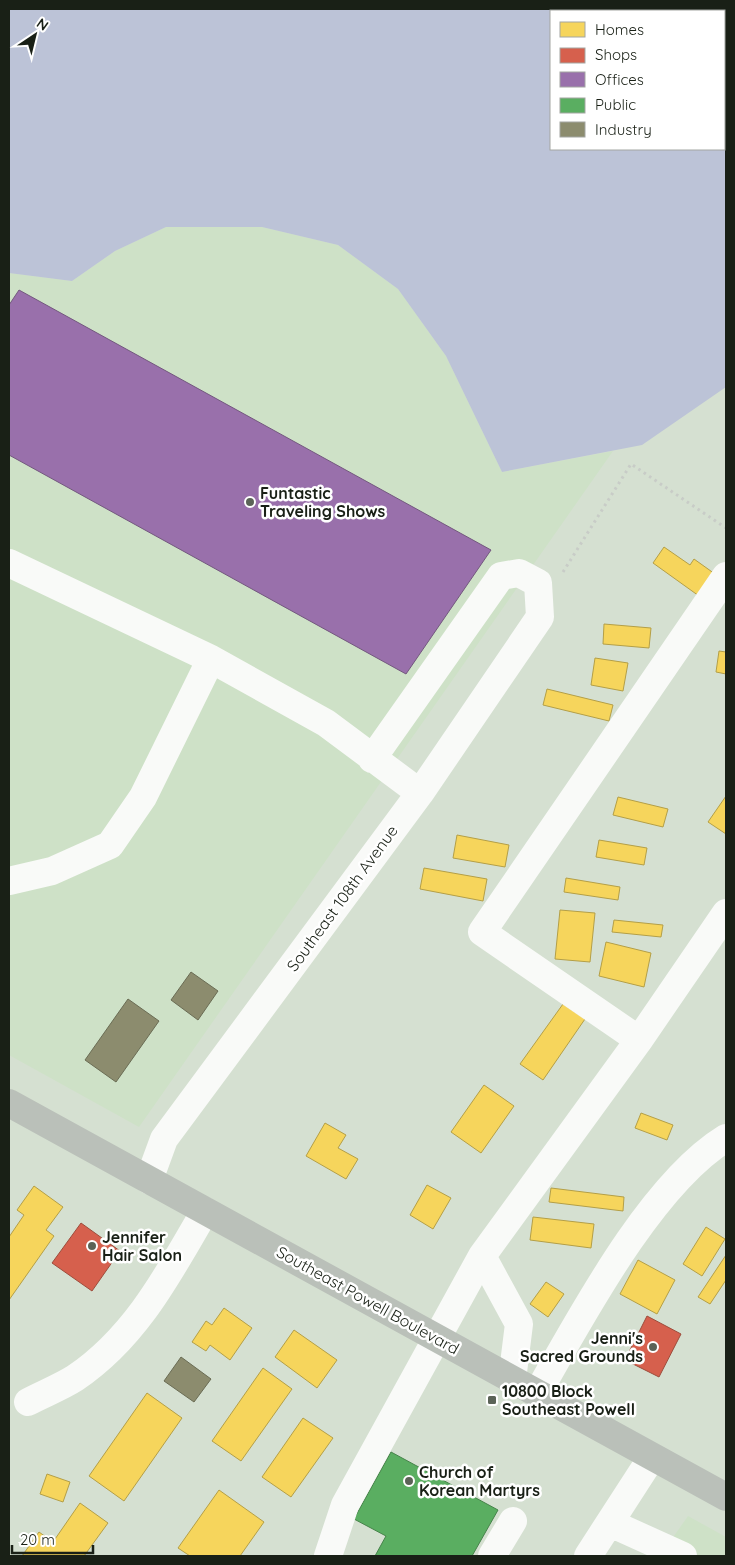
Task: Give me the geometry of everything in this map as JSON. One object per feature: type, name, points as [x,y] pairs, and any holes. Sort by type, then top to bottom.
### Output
[{"type":"main road","name":"Southeast Powell Boulevard","points":[[9,1103],[726,1497]]},
{"type":"street","points":[[9,563],[211,660],[326,723],[420,793]]},
{"type":"street","name":"Southeast 108th Avenue","points":[[149,1180],[164,1139],[420,793],[540,617],[538,583],[519,573],[501,576],[372,759]]},
{"type":"street","points":[[639,1040],[482,932],[726,576]]},
{"type":"street","points":[[9,881],[52,871],[110,845],[143,797],[211,660]]},
{"type":"street","points":[[328,1556],[345,1504],[482,1256],[639,1040],[726,913]]},
{"type":"street","points":[[537,1394],[601,1286],[663,1196],[693,1164],[726,1138]]},
{"type":"street","points":[[28,1402],[75,1378],[110,1350],[144,1312],[205,1211]]},
{"type":"street","points":[[482,1256],[519,1324],[512,1380]]},
{"type":"street","points":[[588,1556],[652,1456]]},
{"type":"street","points":[[492,1556],[513,1521]]},
{"type":"street","points":[[610,1522],[683,1556]]},
{"type":"path","points":[[558,579],[631,464],[726,528]]},
{"type":"shaded area","points":[[9,9],[726,9],[726,387],[642,445],[502,472],[446,356],[398,289],[338,245],[262,227],[166,227],[115,251],[72,281],[9,273]]},
{"type":"shaded area","points":[[166,227],[262,227],[338,245],[398,289],[446,356],[502,472],[613,451],[139,1127],[9,1055],[9,273],[72,281],[115,251]]},
{"type":"shaded area","points":[[688,1516],[726,1537],[726,1556],[660,1556]]},
{"type":"building: Homes","points":[[664,547],[690,565],[694,559],[715,574],[699,596],[653,563]]},
{"type":"building: Homes","points":[[604,624],[651,628],[649,648],[603,644]]},
{"type":"building: Homes","points":[[719,651],[726,652],[726,674],[716,672]]},
{"type":"building: Homes","points":[[595,658],[628,663],[623,691],[591,685]]},
{"type":"building: Homes","points":[[547,689],[613,705],[609,721],[543,705]]},
{"type":"building: Homes","points":[[726,796],[726,834],[708,822]]},
{"type":"building: Homes","points":[[618,797],[668,809],[663,827],[613,815]]},
{"type":"building: Homes","points":[[457,835],[509,845],[505,867],[453,858]]},
{"type":"building: Homes","points":[[599,840],[647,848],[644,865],[596,857]]},
{"type":"building: Homes","points":[[424,868],[487,879],[483,901],[420,889]]},
{"type":"building: Homes","points":[[566,878],[620,887],[618,900],[564,892]]},
{"type":"building: Homes","points":[[560,910],[595,913],[590,962],[555,959]]},
{"type":"building: Homes","points":[[614,920],[663,925],[661,937],[612,932]]},
{"type":"building: Homes","points":[[606,942],[651,953],[644,987],[599,976]]},
{"type":"building: Homes","points":[[563,1004],[585,1019],[543,1080],[520,1064]]},
{"type":"building: Homes","points":[[484,1085],[514,1106],[481,1153],[451,1132]]},
{"type":"building: Homes","points":[[641,1113],[673,1125],[667,1140],[635,1128]]},
{"type":"building: Homes","points":[[325,1123],[346,1135],[338,1148],[358,1159],[346,1179],[306,1156]]},
{"type":"building: Homes","points":[[427,1185],[451,1198],[433,1229],[410,1215]]},
{"type":"building: Homes","points":[[34,1186],[63,1207],[46,1230],[54,1236],[9,1300],[9,1237],[24,1215],[17,1210]]},
{"type":"building: Homes","points":[[551,1188],[624,1197],[623,1211],[549,1202]]},
{"type":"building: Homes","points":[[533,1217],[594,1224],[591,1248],[530,1240]]},
{"type":"building: Homes","points":[[706,1227],[725,1239],[702,1276],[683,1264]]},
{"type":"building: Homes","points":[[726,1255],[726,1280],[710,1304],[698,1297]]},
{"type":"building: Homes","points":[[638,1260],[675,1280],[657,1314],[620,1294]]},
{"type":"building: Homes","points":[[546,1282],[564,1294],[548,1317],[530,1304]]},
{"type":"building: Homes","points":[[224,1308],[252,1328],[230,1360],[210,1345],[206,1351],[192,1342],[206,1321],[212,1325]]},
{"type":"building: Homes","points":[[294,1330],[337,1360],[317,1388],[275,1357]]},
{"type":"building: Homes","points":[[263,1368],[292,1389],[241,1461],[212,1441]]},
{"type":"building: Homes","points":[[147,1393],[182,1418],[124,1501],[89,1476]]},
{"type":"building: Homes","points":[[303,1418],[333,1438],[291,1497],[262,1477]]},
{"type":"building: Homes","points":[[47,1474],[70,1482],[63,1502],[40,1494]]},
{"type":"building: Homes","points":[[219,1490],[264,1522],[240,1556],[190,1556],[178,1548]]},
{"type":"building: Homes","points":[[80,1503],[108,1523],[84,1556],[22,1556],[39,1532],[53,1542]]},
{"type":"building: Shops","points":[[81,1223],[120,1251],[92,1291],[52,1263]]},
{"type":"building: Shops","name":"Jenni's Sacred Grounds","points":[[647,1316],[681,1334],[659,1377],[625,1360]]},
{"type":"building: Offices","name":"Funtastic Traveling Shows","points":[[19,290],[491,550],[406,674],[9,455],[9,305]]},
{"type":"building: Public","name":"Church of Korean Martyrs","points":[[391,1452],[498,1510],[472,1556],[375,1556],[386,1536],[354,1519]]},
{"type":"building: Industry","points":[[191,972],[218,991],[198,1020],[171,1000]]},
{"type":"building: Industry","points":[[128,999],[159,1021],[116,1082],[85,1060]]},
{"type":"building: Industry","points":[[181,1357],[211,1379],[194,1402],[164,1381]]},
{"type":"place","name":"Funtastic Traveling Shows","points":[[250,502]]},
{"type":"place","name":"Jennifer Hair Salon","points":[[92,1246]]},
{"type":"place","name":"Jenni's Sacred Grounds","points":[[653,1347]]},
{"type":"place","name":"10800 Block Southeast Powell","points":[[492,1400]]},
{"type":"place","name":"Church of Korean Martyrs","points":[[409,1481]]}]
